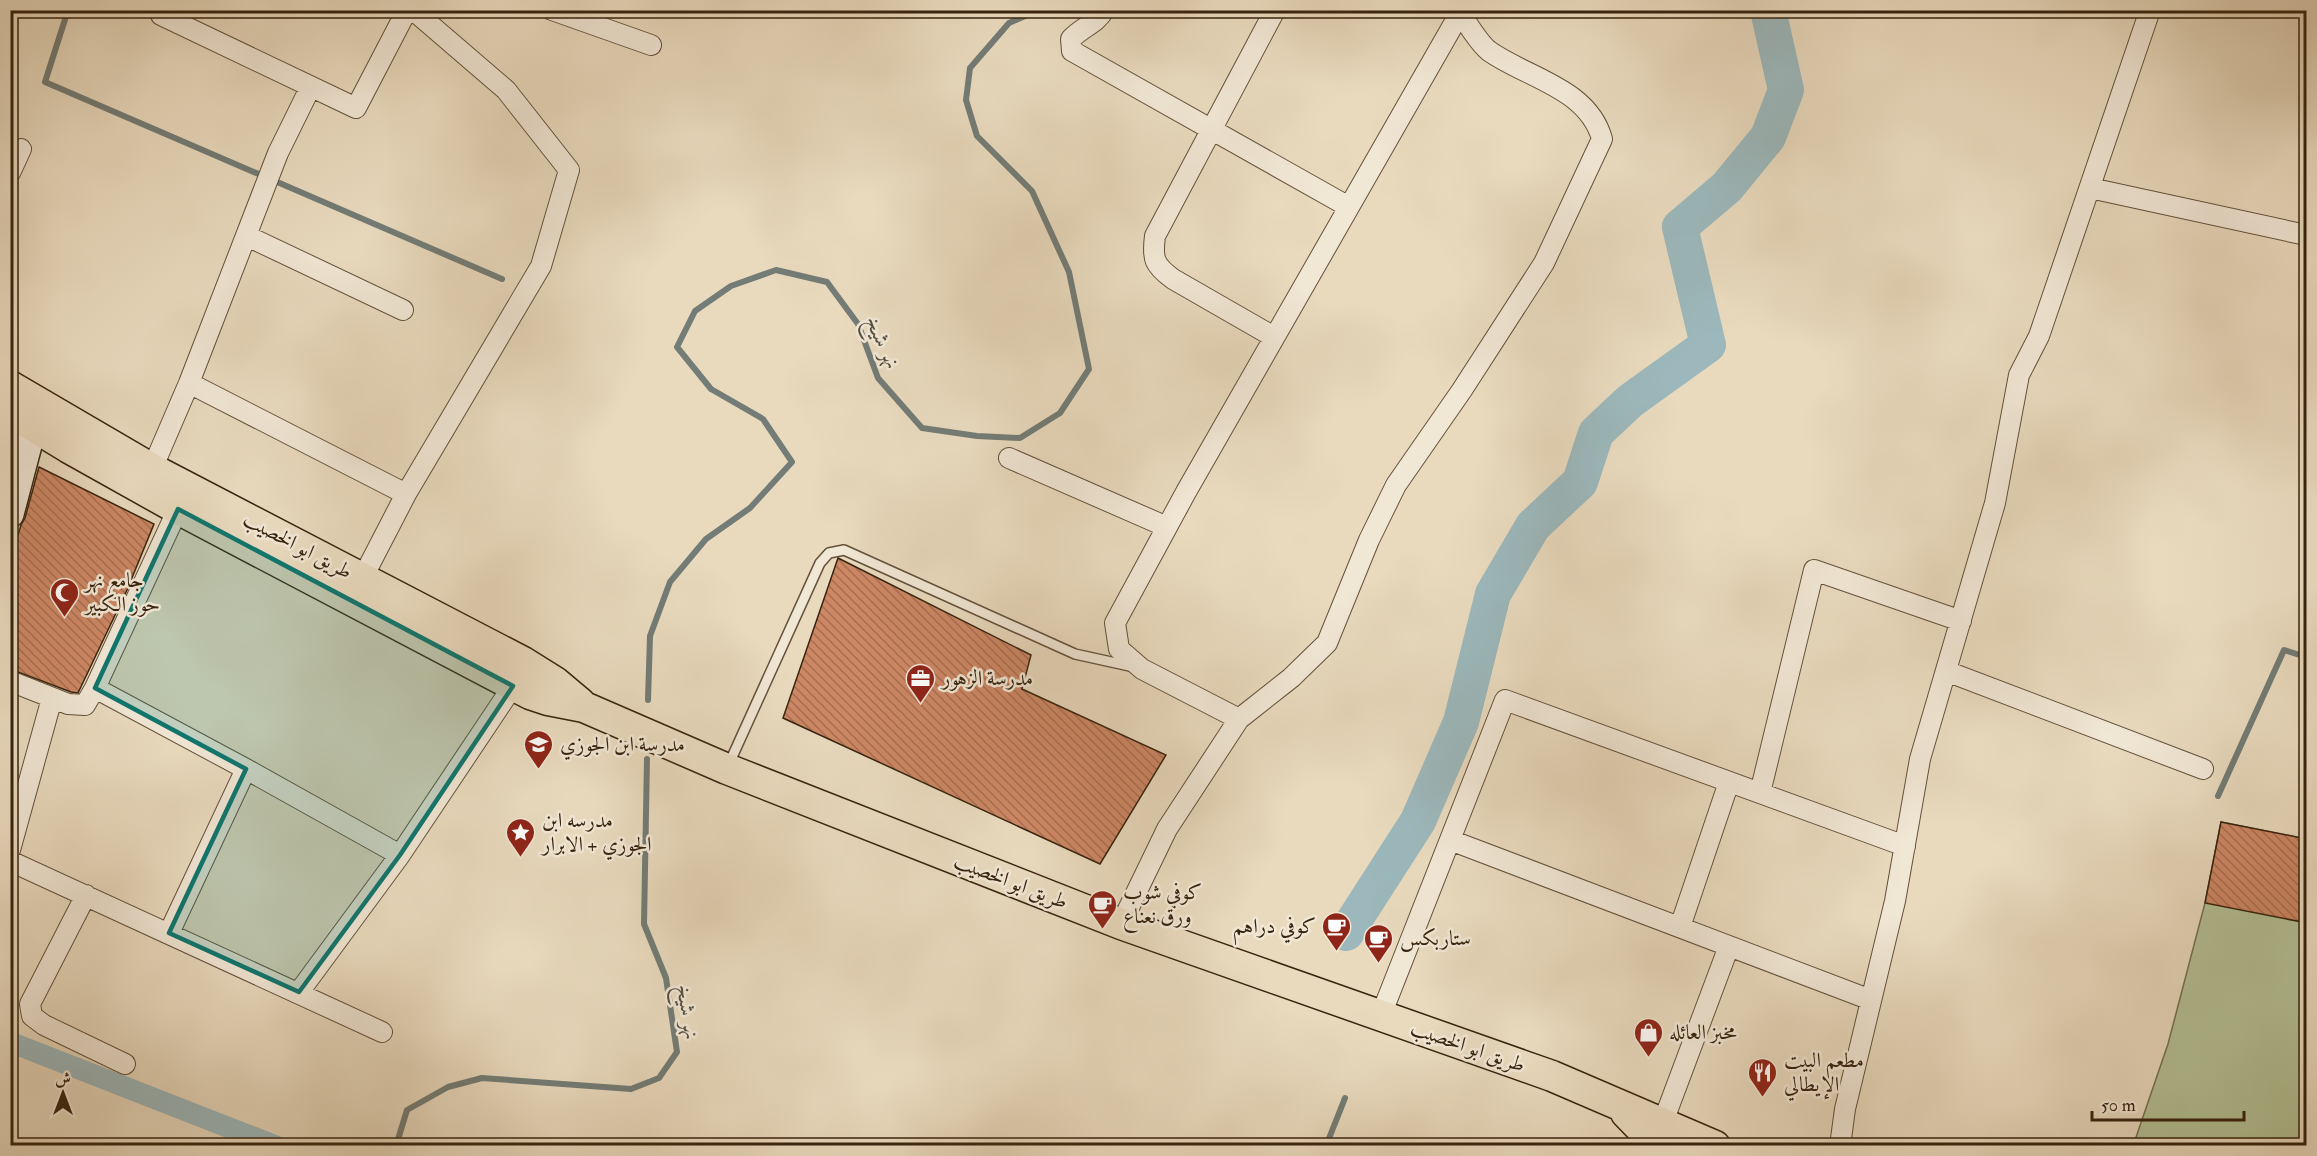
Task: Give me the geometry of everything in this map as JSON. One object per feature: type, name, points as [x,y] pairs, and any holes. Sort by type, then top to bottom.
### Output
[{"type":"main road","name":"طريق ابو الخصيب","points":[[10,386],[152,469],[532,667],[555,682],[584,707]]},
{"type":"main road","name":"طريق ابو الخصيب","points":[[22,419],[178,509],[513,686],[548,700],[584,707],[727,769],[1121,924],[1490,1052],[1613,1100],[1660,1134],[1715,1146]]},
{"type":"street","points":[[161,15],[356,108],[407,10]]},
{"type":"street","points":[[362,579],[406,494],[542,266],[568,170],[506,90],[413,10]]},
{"type":"street","points":[[552,10],[651,45]]},
{"type":"street","points":[[1104,10],[1098,21],[1079,30],[1071,39],[1072,51],[1349,207]]},
{"type":"street","points":[[1274,337],[1173,279],[1159,268],[1153,254],[1155,236],[1275,10]]},
{"type":"street","points":[[1840,1146],[1845,1109],[1895,901],[1920,759],[1995,503],[2019,375],[2039,336],[2150,10]]},
{"type":"street","points":[[1121,924],[1167,829],[1239,719],[1291,678],[1327,643],[1369,540],[1396,485],[1462,390],[1544,263],[1602,139],[1598,122],[1565,91],[1487,50],[1459,12],[1115,623],[1119,650],[1142,669],[1239,719]]},
{"type":"street","points":[[152,469],[189,383],[278,153],[310,88]]},
{"type":"street","points":[[10,173],[21,149]]},
{"type":"street","points":[[2090,188],[2307,235]]},
{"type":"street","points":[[247,236],[403,310]]},
{"type":"street","points":[[189,383],[406,494]]},
{"type":"street","points":[[10,514],[22,419]]},
{"type":"street","points":[[1009,458],[1167,527]]},
{"type":"street","points":[[10,681],[68,704],[85,705],[178,509]]},
{"type":"street","points":[[1760,793],[1814,570],[1961,621]]},
{"type":"street","points":[[1946,671],[2203,769]]},
{"type":"street","points":[[299,992],[400,855],[513,686]]},
{"type":"street","points":[[95,688],[400,855]]},
{"type":"street","points":[[10,850],[52,698]]},
{"type":"street","points":[[1381,1015],[1505,700],[1905,846]]},
{"type":"street","points":[[168,933],[246,769]]},
{"type":"street","points":[[1680,927],[1729,782]]},
{"type":"street","points":[[1450,840],[1871,1000]]},
{"type":"street","points":[[10,861],[382,1032]]},
{"type":"street","points":[[86,895],[30,1004],[32,1016],[44,1026],[124,1064]]},
{"type":"street","points":[[1660,1134],[1729,946]]},
{"type":"lane","points":[[727,769],[820,563],[829,553],[844,550],[1075,654],[1142,669]]},
{"type":"highlighted area","points":[[178,509],[513,686],[400,855],[299,992],[169,933],[246,769],[95,688]]},
{"type":"green space","points":[[2221,822],[2306,839],[2306,1145],[2133,1146],[2168,1044],[2205,903]]},
{"type":"building","name":"جامع نهر حوز الكبير","points":[[39,467],[154,524],[127,590],[78,693],[10,669],[10,561]]},
{"type":"building","name":"مدرسة الزهور","points":[[838,558],[1031,655],[1022,689],[1166,755],[1100,864],[783,718]]},
{"type":"building","points":[[2221,822],[2307,839],[2307,923],[2205,903]]},
{"type":"waterway","points":[[68,10],[45,82],[502,279]]},
{"type":"waterway","name":"نهر شيخ","points":[[648,700],[650,636],[670,582],[706,539],[750,508],[792,462],[763,419],[711,389],[677,347],[695,311],[731,286],[776,270],[827,282],[858,324],[878,378],[922,428],[977,436],[1020,438],[1060,413],[1089,369],[1069,272],[1032,191],[977,136],[966,100],[970,68],[1009,23],[1039,10]]},
{"type":"waterway","points":[[1346,933],[1418,821],[1461,722],[1493,594],[1533,526],[1580,482],[1596,433],[1630,401],[1708,345],[1680,227],[1727,187],[1768,137],[1786,90],[1768,10]]},
{"type":"waterway","points":[[2218,796],[2284,650],[2306,657]]},
{"type":"waterway","name":"نهر شيخ","points":[[396,1146],[407,1110],[448,1087],[482,1078],[631,1089],[659,1078],[677,1052],[666,978],[644,924],[647,759]]},
{"type":"waterway","points":[[10,1042],[276,1146]]},
{"type":"waterway","points":[[1326,1146],[1345,1098]]},
{"type":"place","name":"جامع نهر حوز الكبير","points":[[64,618]]},
{"type":"place","name":"مدرسة الزهور","points":[[921,704]]},
{"type":"place","name":"مدرسة ابن الجوزي","points":[[539,770]]},
{"type":"place","name":"مدرسه ابن الجوزي + الابرار","points":[[521,858]]},
{"type":"place","name":"كوفي شوب ورق نعناع","points":[[1102,930]]},
{"type":"place","name":"كوفي دراهم","points":[[1337,952]]},
{"type":"place","name":"ستاربكس","points":[[1379,964]]},
{"type":"place","name":"مخبز العائله","points":[[1648,1058]]},
{"type":"place","name":"مطعم البيت الإيطالي","points":[[1763,1098]]}]
